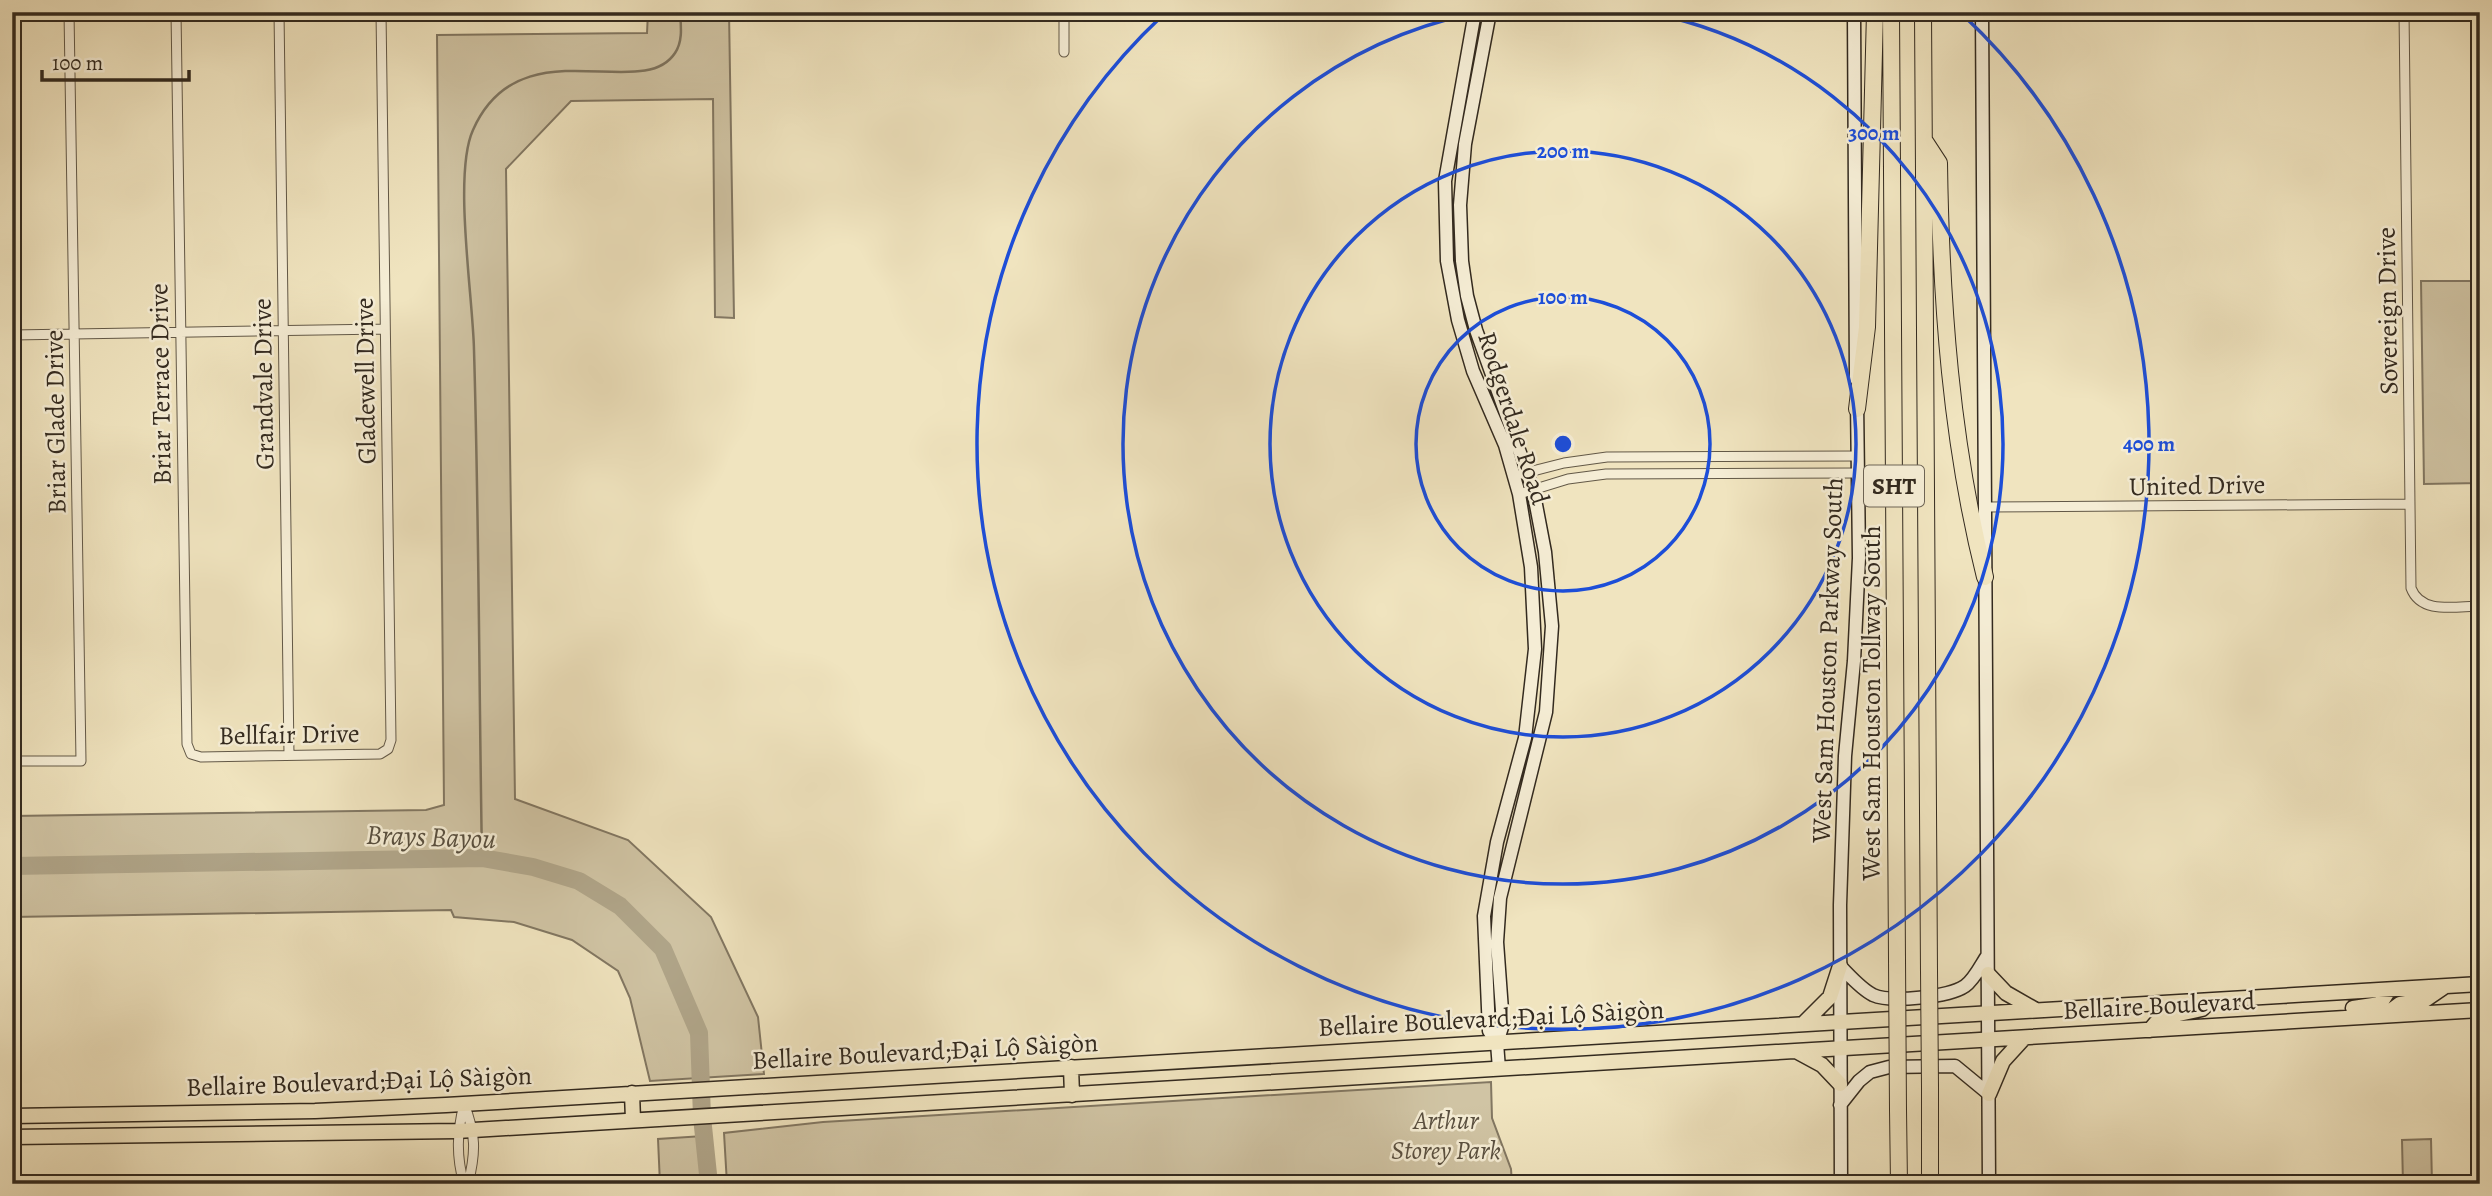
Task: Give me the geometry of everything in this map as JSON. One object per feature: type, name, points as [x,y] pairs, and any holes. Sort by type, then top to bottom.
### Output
[{"type":"highway","points":[[1857,409],[1867,327],[1875,12]]},
{"type":"highway","name":"West Sam Houston Tollway South","points":[[1891,12],[1899,1184]]},
{"type":"highway","name":"SHT","points":[[1923,12],[1930,1184]]},
{"type":"highway","points":[[1924,139],[1939,163],[1947,369],[1973,529],[1985,577]]},
{"type":"main road","name":"Rodgerdale Road","points":[[1475,12],[1448,153],[1444,205],[1447,261],[1458,320],[1473,371],[1515,476],[1533,594],[1535,649],[1530,710],[1492,867],[1484,915],[1489,1031],[1497,1042]]},
{"type":"main road","name":"Rodgerdale Road","points":[[1490,12],[1465,144],[1460,205],[1462,261],[1476,330],[1533,489],[1551,594],[1551,652],[1546,712],[1506,870],[1498,917],[1503,1024],[1497,1042],[1499,1069]]},
{"type":"main road","name":"West Sam Houston Parkway South","points":[[1841,1184],[1843,783],[1854,661],[1859,558],[1854,344],[1854,12]]},
{"type":"main road","points":[[1982,12],[1989,1184]]},
{"type":"main road","points":[[1473,29],[1488,31]]},
{"type":"main road","points":[[1444,205],[1460,205]]},
{"type":"main road","points":[[1447,261],[1462,261]]},
{"type":"main road","points":[[1530,710],[1546,712]]},
{"type":"main road","points":[[1492,867],[1506,870]]},
{"type":"main road","points":[[1804,1023],[1826,1003],[1840,966],[1873,995],[1885,998],[1936,995],[1951,993],[1967,985],[1987,956]]},
{"type":"main road","points":[[1988,974],[2006,993],[2035,1010]]},
{"type":"main road","name":"Bellaire Boulevard","points":[[1840,1020],[2480,984]]},
{"type":"main road","points":[[2385,1016],[2400,1004],[2425,1000],[2445,986]]},
{"type":"main road","points":[[2315,1020],[2336,1009],[2370,1007],[2387,997],[2389,990]]},
{"type":"main road","points":[[2150,1030],[2160,1018],[2202,1009],[2211,1000]]},
{"type":"main road","name":"Bellaire Boulevard","points":[[1840,1049],[2480,1010]]},
{"type":"main road","name":"Bellaire Boulevard;Đại Lộ Sàigòn","points":[[12,1116],[315,1111],[464,1104],[1840,1020]]},
{"type":"main road","points":[[1989,1094],[2003,1061],[2024,1038]]},
{"type":"main road","name":"Bellaire Boulevard;Đại Lộ Sàigòn","points":[[12,1137],[474,1130],[1840,1049]]},
{"type":"main road","points":[[1797,1052],[1822,1065],[1840,1084]]},
{"type":"main road","points":[[1840,1105],[1858,1081],[1870,1072],[1889,1067],[1955,1066],[1989,1094]]},
{"type":"main road","points":[[1071,1067],[1072,1095]]},
{"type":"main road","points":[[632,1093],[633,1121]]},
{"type":"street","name":"Briar Glade Drive","points":[[12,761],[82,761],[69,12]]},
{"type":"street","name":"Briar Terrace Drive","points":[[176,12],[187,744],[191,754]]},
{"type":"street","name":"Grandvale Drive","points":[[279,12],[289,755]]},
{"type":"street","name":"Gladewell Drive","points":[[381,12],[391,740],[388,749]]},
{"type":"street","points":[[1064,12],[1064,52]]},
{"type":"street","name":"Sovereign Drive","points":[[2404,12],[2411,589],[2415,599],[2424,604],[2480,606]]},
{"type":"street","points":[[12,335],[385,329]]},
{"type":"street","points":[[1515,476],[1591,458],[1857,456]]},
{"type":"street","points":[[1682,457],[1682,474]]},
{"type":"street","points":[[1519,494],[1594,475],[1858,473]]},
{"type":"street","name":"United Drive","points":[[1985,507],[2410,504]]},
{"type":"street","name":"Bellfair Drive","points":[[191,754],[201,757],[380,754],[388,749]]},
{"type":"street","points":[[464,1104],[474,1130],[473,1165],[466,1184]]},
{"type":"street","points":[[464,1104],[457,1130],[458,1164],[466,1184]]},
{"type":"green space","points":[[648,12],[729,12],[734,318],[715,317],[713,99],[571,101],[506,169],[515,799],[628,840],[711,917],[758,1017],[764,1074],[650,1081],[630,998],[618,971],[572,940],[514,922],[454,917],[451,910],[12,917],[12,816],[426,810],[444,805],[437,35],[647,33]]},
{"type":"green space","points":[[2421,281],[2480,281],[2480,483],[2424,484]]},
{"type":"green space","name":"Arthur Storey Park","points":[[1491,1082],[1492,1118],[1511,1169],[1512,1184],[727,1184],[724,1133],[823,1122]]},
{"type":"green space","points":[[703,1136],[708,1184],[660,1184],[658,1139]]},
{"type":"green space","points":[[2431,1139],[2432,1184],[2403,1184],[2402,1140]]},
{"type":"waterway","points":[[482,858],[474,350],[464,205],[467,150],[473,130],[494,98],[520,80],[549,73],[636,72],[659,67],[678,48],[681,33],[680,12]]},
{"type":"waterway","name":"Brays Bayou","points":[[12,866],[482,858],[533,867],[579,881],[620,906],[663,949],[699,1033],[702,1117],[709,1184]]}]
